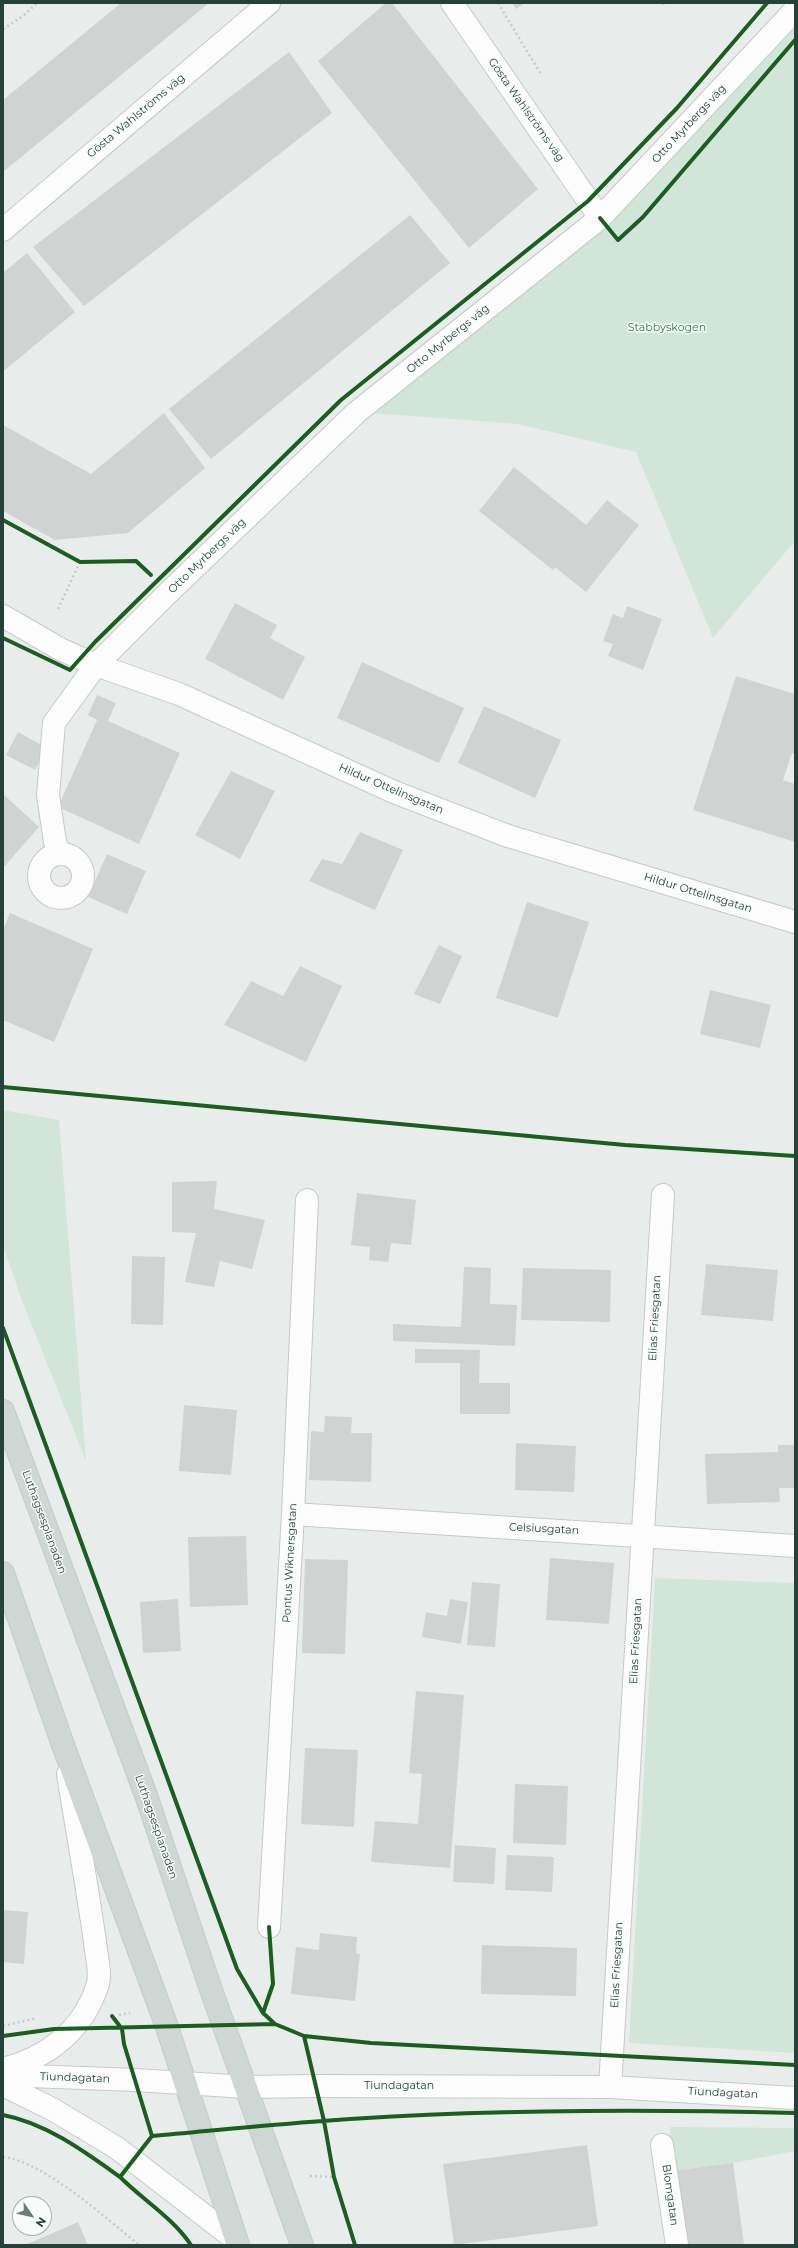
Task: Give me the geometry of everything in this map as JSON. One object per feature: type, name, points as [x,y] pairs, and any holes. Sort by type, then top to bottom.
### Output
[{"type":"main road","name":"Luthagsesplanaden","points":[[3,1411],[147,1798],[209,1984],[247,2087],[302,2245]]},
{"type":"main road","points":[[3,1573],[63,1745],[186,2083],[237,2242]]},
{"type":"street","name":"Gösta Wahlströms väg","points":[[3,230],[269,3]]},
{"type":"street","name":"Gösta Wahlströms väg","points":[[452,3],[600,218]]},
{"type":"street","name":"Otto Myrbergs väg","points":[[59,853],[55,842],[48,795],[54,724],[96,665],[169,592],[357,412],[600,218],[795,10]]},
{"type":"street","name":"Hildur Ottelinsgatan","points":[[3,616],[60,649],[96,665],[178,694],[394,792],[508,836],[795,922]]},
{"type":"street","name":"Elias Friesgatan","points":[[610,2088],[663,1195]]},
{"type":"street","name":"Pontus Wiknersgatan","points":[[269,1927],[293,1514],[306,1200]]},
{"type":"street","name":"Celsiusgatan","points":[[293,1514],[642,1535],[795,1546]]},
{"type":"street","points":[[3,2069],[39,2057],[56,2046],[72,2029],[98,1986],[98,1967],[92,1924],[63,1745]]},
{"type":"street","name":"Tiundagatan","points":[[3,2075],[247,2087],[610,2088],[795,2098]]},
{"type":"street","points":[[3,2085],[52,2110],[117,2148],[237,2242]]},
{"type":"street","name":"Blomgatan","points":[[662,2146],[677,2245]]},
{"type":"path","points":[[3,30],[24,16],[37,3]]},
{"type":"path","points":[[498,3],[542,76]]},
{"type":"path","points":[[74,559],[80,562],[87,562]]},
{"type":"path","points":[[58,609],[80,562]]},
{"type":"path","points":[[3,2157],[16,2159],[40,2170],[139,2245]]},
{"type":"path","points":[[332,2170],[336,2185]]},
{"type":"green space","name":"Stabbyskogen","points":[[795,10],[795,541],[713,638],[636,452],[518,424],[357,412],[600,218]]},
{"type":"green space","points":[[3,1110],[59,1120],[86,1461],[23,1303],[3,1246]]},
{"type":"green space","points":[[655,1578],[795,1583],[795,2053],[629,2043]]},
{"type":"green space","points":[[670,2127],[795,2128],[795,2151],[733,2163],[673,2171]]},
{"type":"building","points":[[121,3],[209,3],[3,172],[3,100]]},
{"type":"building","points":[[386,3],[392,3],[538,189],[469,248],[318,61]]},
{"type":"building","points":[[512,3],[525,3],[516,9]]},
{"type":"building","points":[[289,52],[332,113],[84,306],[33,247]]},
{"type":"building","points":[[410,215],[450,263],[211,459],[169,409]]},
{"type":"building","points":[[27,253],[75,312],[5,370],[3,368],[3,273]]},
{"type":"building","points":[[164,413],[205,468],[128,533],[55,540],[3,511],[3,425],[91,474]]},
{"type":"building","points":[[514,467],[586,525],[607,500],[639,525],[586,592],[555,567],[553,570],[479,511]]},
{"type":"building","points":[[235,603],[277,625],[270,638],[305,657],[283,700],[205,659]]},
{"type":"building","points":[[627,606],[662,619],[643,670],[608,656],[613,644],[603,641],[613,614],[623,618]]},
{"type":"building","points":[[362,662],[464,708],[439,763],[337,718]]},
{"type":"building","points":[[736,676],[795,694],[795,754],[792,753],[783,780],[795,784],[795,842],[693,810]]},
{"type":"building","points":[[97,695],[116,703],[108,721],[180,753],[139,844],[58,807],[97,720],[88,715]]},
{"type":"building","points":[[484,706],[561,740],[535,798],[458,763]]},
{"type":"building","points":[[18,732],[47,748],[35,770],[6,755]]},
{"type":"building","points":[[231,771],[275,791],[240,859],[195,835]]},
{"type":"building","points":[[3,794],[39,827],[3,868]]},
{"type":"building","points":[[360,832],[403,850],[375,910],[309,881],[322,859],[342,864]]},
{"type":"building","points":[[107,854],[146,871],[127,914],[88,897]]},
{"type":"building","points":[[527,902],[589,922],[558,1018],[496,998]]},
{"type":"building","points":[[10,913],[93,949],[54,1042],[3,1020],[3,930]]},
{"type":"building","points":[[439,945],[462,956],[440,1004],[414,994]]},
{"type":"building","points":[[300,966],[342,986],[306,1062],[224,1025],[251,981],[283,996]]},
{"type":"building","points":[[710,990],[771,1005],[760,1048],[700,1034]]},
{"type":"building","points":[[217,1181],[214,1209],[265,1220],[252,1269],[220,1261],[214,1287],[185,1282],[196,1233],[172,1232],[172,1182]]},
{"type":"building","points":[[357,1193],[416,1200],[411,1245],[391,1243],[388,1262],[369,1260],[370,1247],[351,1245]]},
{"type":"building","points":[[132,1256],[165,1257],[163,1325],[131,1324]]},
{"type":"building","points":[[706,1264],[778,1270],[773,1321],[701,1315]]},
{"type":"building","points":[[464,1267],[491,1268],[490,1304],[517,1305],[515,1346],[393,1341],[393,1324],[461,1327]]},
{"type":"building","points":[[523,1268],[611,1270],[610,1322],[521,1320]]},
{"type":"building","points":[[415,1349],[480,1350],[479,1383],[510,1383],[510,1414],[460,1414],[460,1363],[415,1363]]},
{"type":"building","points":[[184,1405],[237,1410],[231,1475],[179,1471]]},
{"type":"building","points":[[325,1416],[352,1417],[351,1433],[372,1433],[371,1482],[309,1480],[311,1431],[324,1432]]},
{"type":"building","points":[[516,1443],[576,1446],[574,1492],[515,1490]]},
{"type":"building","points":[[778,1445],[795,1445],[795,1488],[779,1488],[780,1502],[707,1504],[705,1454],[778,1452]]},
{"type":"building","points":[[246,1536],[248,1605],[190,1607],[188,1537]]},
{"type":"building","points":[[550,1558],[614,1563],[609,1624],[546,1620]]},
{"type":"building","points":[[305,1559],[348,1560],[345,1654],[302,1653]]},
{"type":"building","points":[[472,1582],[500,1584],[495,1647],[467,1645]]},
{"type":"building","points":[[178,1599],[181,1651],[143,1653],[140,1602]]},
{"type":"building","points":[[450,1599],[468,1602],[461,1644],[422,1637],[426,1612],[447,1616]]},
{"type":"building","points":[[416,1691],[464,1695],[450,1868],[371,1862],[375,1821],[418,1824],[422,1774],[409,1773]]},
{"type":"building","points":[[305,1748],[358,1750],[354,1827],[301,1824]]},
{"type":"building","points":[[515,1784],[568,1786],[566,1845],[513,1843]]},
{"type":"building","points":[[455,1845],[496,1848],[494,1884],[453,1882]]},
{"type":"building","points":[[507,1855],[554,1857],[552,1892],[505,1890]]},
{"type":"building","points":[[3,1910],[28,1912],[24,1964],[3,1962]]},
{"type":"building","points":[[320,1933],[357,1937],[356,1953],[360,1954],[355,2001],[291,1994],[296,1947],[319,1950]]},
{"type":"building","points":[[482,1945],[577,1948],[576,1996],[481,1994]]},
{"type":"building","points":[[587,2145],[598,2226],[454,2245],[443,2164]]},
{"type":"building","points":[[733,2163],[744,2245],[683,2245],[673,2171]]},
{"type":"building","points":[[78,2222],[88,2245],[25,2245],[46,2236],[52,2236],[52,2233]]},
{"type":"cycle path","points":[[3,638],[70,670],[95,642],[341,400],[588,201],[677,108],[767,3]]},
{"type":"cycle path","points":[[600,218],[618,240],[643,217],[795,40]]},
{"type":"cycle path","points":[[3,520],[80,562],[136,561],[151,575]]},
{"type":"cycle path","points":[[3,1087],[625,1145],[795,1156]]},
{"type":"cycle path","points":[[3,1328],[237,1969],[263,2013],[275,2024],[304,2036],[324,2121],[334,2177],[355,2245]]},
{"type":"cycle path","points":[[263,2013],[273,1984],[269,1927]]},
{"type":"cycle path","points":[[112,2016],[122,2029],[124,2044],[152,2136],[120,2177],[176,2226],[191,2245]]},
{"type":"cycle path","points":[[3,2036],[54,2029],[275,2024]]},
{"type":"cycle path","points":[[304,2036],[371,2043],[795,2065]]},
{"type":"cycle path","points":[[152,2136],[302,2123],[441,2114],[559,2111],[795,2113]]},
{"type":"cycle path","points":[[3,2115],[19,2119],[50,2132],[79,2149],[120,2177]]}]
